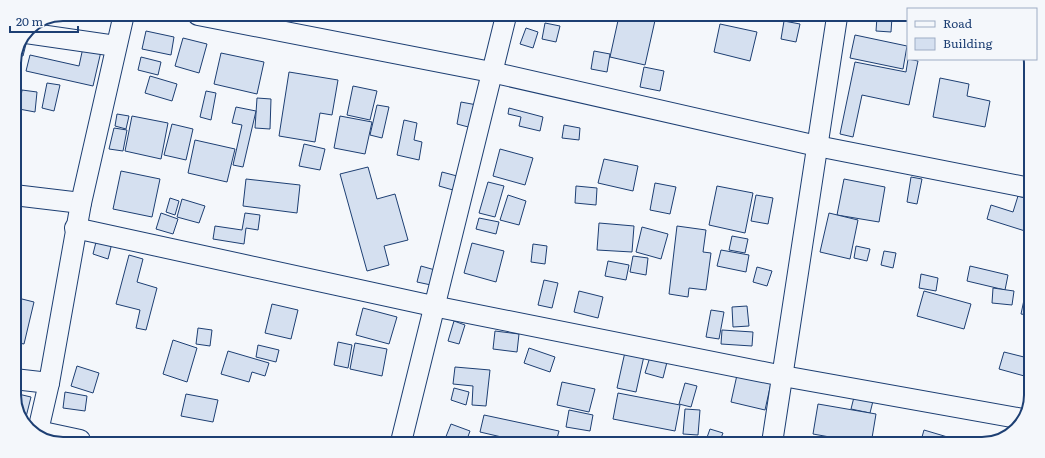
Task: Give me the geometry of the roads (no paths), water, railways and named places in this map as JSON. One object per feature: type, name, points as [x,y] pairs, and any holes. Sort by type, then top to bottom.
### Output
[{"type":"street","points":[[38,429],[49,384],[75,228],[122,21]]},
{"type":"street","points":[[233,21],[491,72],[817,146],[1024,187]]},
{"type":"street","points":[[402,437],[433,306],[505,21]]},
{"type":"street","points":[[773,437],[836,21]]},
{"type":"street","points":[[33,34],[116,46]]},
{"type":"street","points":[[21,196],[81,203]]},
{"type":"street","points":[[75,228],[433,306],[782,376],[1017,418]]},
{"type":"street","points":[[21,380],[49,384]]}]
